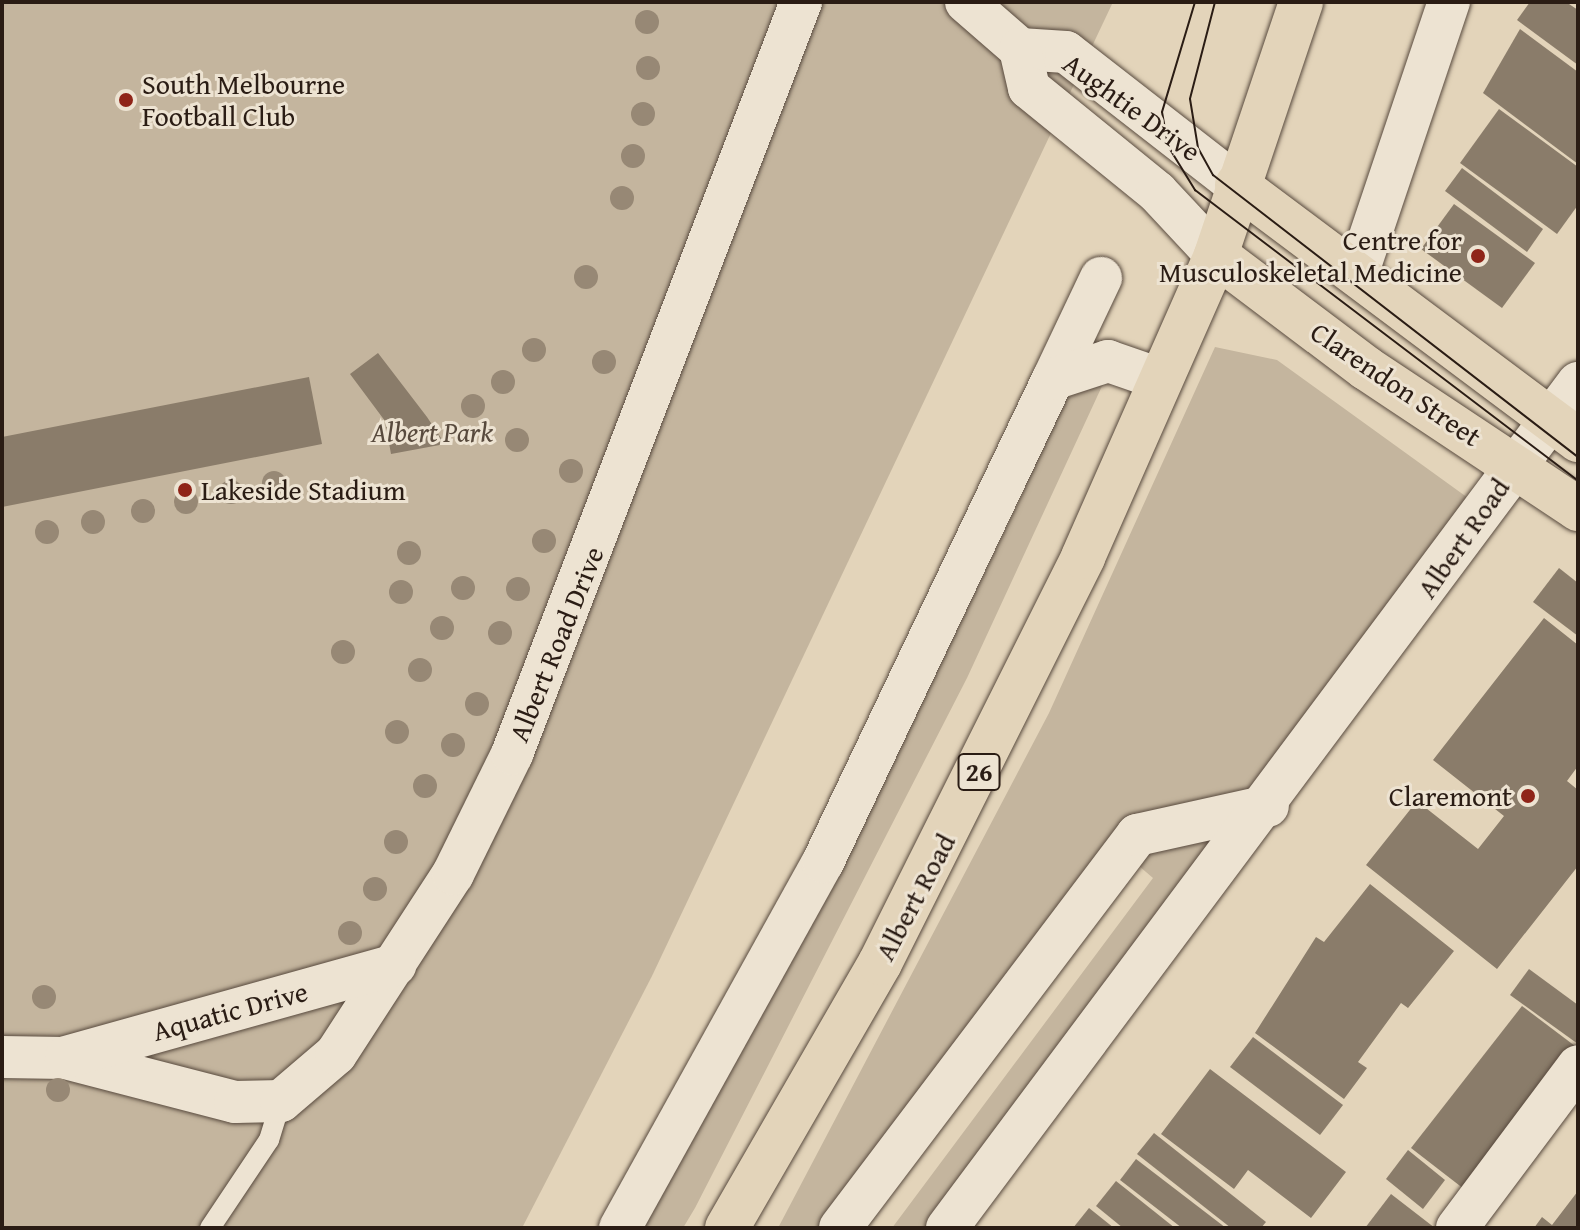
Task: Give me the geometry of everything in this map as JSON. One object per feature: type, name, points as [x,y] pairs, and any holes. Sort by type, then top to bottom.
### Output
[{"type":"main road","name":"Albert Road","points":[[727,1228],[961,808],[1216,255],[1301,2]]},
{"type":"main road","points":[[1237,185],[1564,430]]},
{"type":"main road","name":"Clarendon Street","points":[[1216,255],[1366,368],[1516,464],[1578,509]]},
{"type":"street","name":"Albert Road Drive","points":[[281,1101],[320,1074],[395,965],[453,874],[512,754],[801,2]]},
{"type":"street","points":[[966,2],[1020,49]]},
{"type":"street","points":[[1357,275],[1449,2]]},
{"type":"street","name":"Aughtie Drive","points":[[1216,255],[1157,192],[1029,88],[1020,49],[1066,52],[1237,185]]},
{"type":"street","points":[[620,1228],[823,862],[1101,278]]},
{"type":"street","points":[[1053,379],[1108,361],[1160,379]]},
{"type":"street","name":"Albert Road","points":[[947,1228],[1268,806],[1516,464],[1564,430],[1578,383]]},
{"type":"street","points":[[840,1228],[1137,835],[1268,806]]},
{"type":"street","name":"Aquatic Drive","points":[[65,1058],[395,965]]},
{"type":"street","name":"Aquatic Drive","points":[[2,1057],[65,1058],[235,1102],[281,1101]]},
{"type":"street","points":[[1457,1228],[1578,1066]]},
{"type":"lane","points":[[210,1228],[269,1140],[281,1101]]},
{"type":"green space","name":"Albert Park","points":[[2,2],[1113,2],[652,976],[522,1228],[2,1228]]},
{"type":"green space","points":[[1215,347],[1277,360],[1475,503],[1258,787],[1135,824],[825,1228],[778,1228],[1049,713]]},
{"type":"green space","points":[[1109,371],[967,678],[695,1208],[683,1228],[636,1228],[880,789],[1022,495],[1058,404]]},
{"type":"green space","points":[[1235,822],[928,1228],[892,1228],[1153,878],[1132,860]]},
{"type":"building","points":[[1530,2],[1566,2],[1578,10],[1578,65],[1517,20]]},
{"type":"building","points":[[1520,29],[1578,72],[1578,164],[1483,93]]},
{"type":"building","points":[[1499,109],[1578,167],[1578,205],[1557,234],[1460,163]]},
{"type":"building","points":[[1462,168],[1543,229],[1527,252],[1445,191]]},
{"type":"building","name":"Centre for Musculoskeletal Medicine","points":[[1454,204],[1535,263],[1502,308],[1421,249]]},
{"type":"building","points":[[378,353],[445,444],[391,454],[385,421],[350,374]]},
{"type":"building","points":[[309,377],[322,444],[2,507],[2,437]]},
{"type":"building","points":[[1559,568],[1578,583],[1578,636],[1533,602]]},
{"type":"building","name":"Claremont","points":[[1544,618],[1578,645],[1578,766],[1567,781],[1578,790],[1578,866],[1497,969],[1366,865],[1417,801],[1478,849],[1504,816],[1433,760]]},
{"type":"building","points":[[1370,884],[1454,951],[1408,1008],[1401,1003],[1358,1062],[1367,1068],[1344,1099],[1255,1033],[1316,937],[1324,942]]},
{"type":"building","points":[[1529,969],[1578,1005],[1578,1044],[1510,995]]},
{"type":"building","points":[[1522,1006],[1575,1046],[1464,1189],[1411,1148]]},
{"type":"building","points":[[1253,1037],[1343,1105],[1320,1135],[1230,1067]]},
{"type":"building","points":[[1210,1069],[1346,1172],[1311,1218],[1248,1170],[1234,1189],[1161,1134]]},
{"type":"building","points":[[1154,1133],[1266,1222],[1261,1228],[1231,1228],[1137,1154]]},
{"type":"building","points":[[1408,1150],[1445,1180],[1423,1209],[1386,1179]]},
{"type":"building","points":[[1136,1159],[1226,1228],[1182,1228],[1120,1180]]},
{"type":"building","points":[[1116,1181],[1175,1228],[1123,1228],[1096,1206]]},
{"type":"building","points":[[1578,1191],[1578,1228],[1534,1228],[1542,1217],[1552,1225]]},
{"type":"building","points":[[1391,1194],[1435,1228],[1365,1228]]},
{"type":"building","points":[[1089,1208],[1114,1228],[1073,1228]]},
{"type":"tram line","points":[[1195,2],[1162,112],[1168,146],[1195,190],[1578,481]]},
{"type":"tram line","points":[[1215,2],[1190,99],[1198,148],[1213,175],[1578,457]]},
{"type":"place","name":"South Melbourne Football Club","points":[[126,100]]},
{"type":"place","name":"Centre for Musculoskeletal Medicine","points":[[1478,256]]},
{"type":"place","name":"Lakeside Stadium","points":[[185,490]]},
{"type":"place","name":"Claremont","points":[[1528,796]]}]
